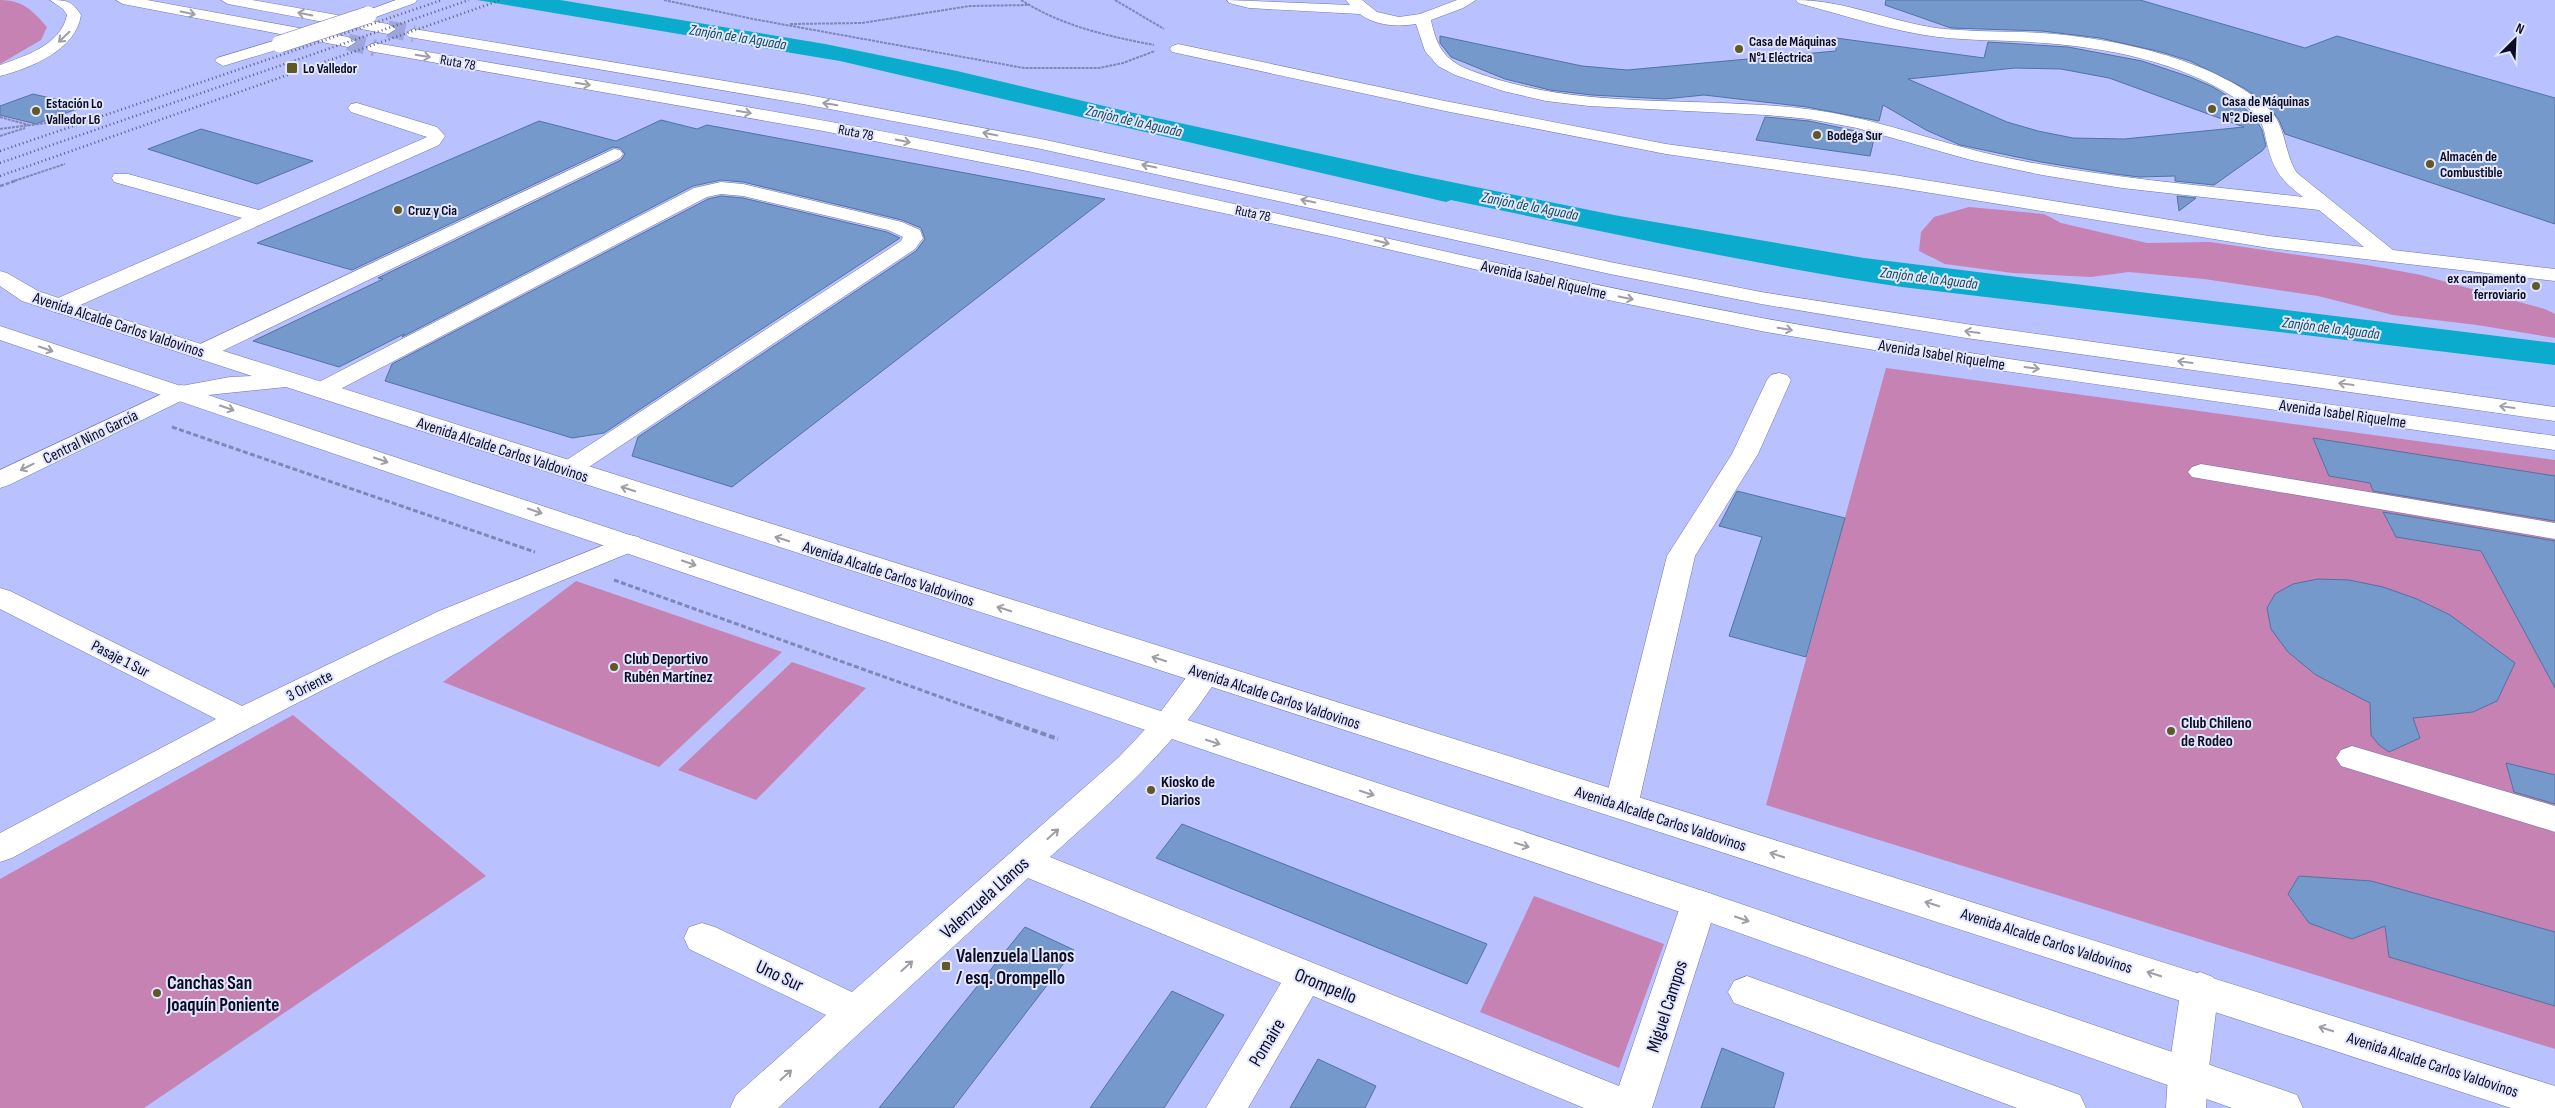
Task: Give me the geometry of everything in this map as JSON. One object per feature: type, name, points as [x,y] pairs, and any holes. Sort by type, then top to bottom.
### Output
[{"type":"main road","points":[[0,71],[42,52],[69,32],[74,15],[68,6],[57,0]]},
{"type":"main road","points":[[123,0],[348,42]]},
{"type":"main road","points":[[228,0],[388,30]]},
{"type":"main road","points":[[383,0],[405,2]]},
{"type":"main road","points":[[1234,0],[1249,4],[1359,5],[1374,17],[1400,21],[1423,18],[1469,0]]},
{"type":"main road","points":[[1323,6],[1339,0]]},
{"type":"main road","points":[[1803,0],[1935,31],[2046,38],[2090,44],[2134,54],[2196,73],[2249,100],[2269,118],[2276,130],[2281,166],[2301,188],[2385,254]]},
{"type":"main road","points":[[223,61],[405,2]]},
{"type":"main road","points":[[1423,18],[1430,48],[1436,58],[1471,76],[1527,92],[1592,101],[1738,107],[1806,114],[1857,122],[1955,151],[2069,176],[2323,205]]},
{"type":"main road","name":"Ruta 78","points":[[414,34],[912,119],[1078,151],[1356,211]]},
{"type":"main road","name":"Ruta 78","points":[[375,48],[929,146],[1335,231]]},
{"type":"main road","points":[[1178,49],[1445,106],[1666,148],[1894,180],[2269,242],[2555,275]]},
{"type":"main road","points":[[59,306],[433,141],[436,136],[432,130],[357,108]]},
{"type":"main road","points":[[204,351],[614,154]]},
{"type":"main road","points":[[121,178],[261,218]]},
{"type":"main road","points":[[181,392],[230,384],[310,386],[688,196],[701,192],[731,188],[743,190],[895,226],[913,234],[913,238],[908,245],[568,470]]},
{"type":"main road","name":"Avenida Isabel Riquelme","points":[[1356,211],[1668,280],[1852,314],[2555,414]]},
{"type":"main road","name":"Avenida Isabel Riquelme","points":[[1335,231],[1613,295],[1766,325],[1977,360],[2555,443]]},
{"type":"main road","name":"Avenida Alcalde Carlos Valdovinos","points":[[0,277],[30,296],[59,306],[1205,674],[2200,988],[2554,1105]]},
{"type":"main road","points":[[0,288],[30,296]]},
{"type":"main road","points":[[0,333],[181,392],[1699,904],[2187,1092],[2284,1108]]},
{"type":"main road","points":[[1621,806],[1681,556],[1745,454],[1779,380]]},
{"type":"main road","name":"Central Nino García","points":[[0,480],[181,392]]},
{"type":"main road","points":[[2201,472],[2555,531]]},
{"type":"main road","name":"3 Oriente","points":[[0,849],[242,719],[429,626],[629,543]]},
{"type":"main road","name":"Pasaje 1 Sur","points":[[0,597],[242,719]]},
{"type":"main road","name":"Valenzuela Llanos","points":[[750,1108],[1130,765],[1167,726],[1205,674]]},
{"type":"main road","points":[[2352,758],[2555,819]]},
{"type":"main road","name":"Orompello","points":[[1023,861],[1631,1108]]},
{"type":"main road","name":"Miguel Campos","points":[[1631,1108],[1699,904]]},
{"type":"main road","name":"Uno Sur","points":[[702,938],[857,1012]]},
{"type":"main road","name":"Pomaire","points":[[1226,1108],[1305,976]]},
{"type":"main road","points":[[2187,1092],[2200,988]]},
{"type":"main road","points":[[1747,992],[2066,1108]]},
{"type":"path","points":[[664,0],[787,25],[950,53],[983,62],[1046,69],[1099,68],[1122,63],[1147,53],[1178,49]]},
{"type":"path","points":[[1020,0],[1048,16],[1079,28],[1125,40],[1178,49]]},
{"type":"path","points":[[1115,0],[1170,33],[1178,49]]},
{"type":"path","points":[[787,25],[807,22],[879,21],[970,6],[1028,5]]},
{"type":"path","points":[[0,117],[32,125]]},
{"type":"path","points":[[45,121],[57,124]]},
{"type":"path","points":[[0,129],[54,122]]},
{"type":"path","points":[[0,136],[32,125]]},
{"type":"path","points":[[0,186],[65,164]]},
{"type":"shaded area","points":[[0,0],[21,4],[37,16],[47,27],[41,40],[0,64]]},
{"type":"shaded area","points":[[1969,207],[2044,214],[2061,223],[2147,243],[2210,242],[2367,265],[2421,275],[2545,309],[2555,314],[2555,338],[2477,325],[2393,315],[2318,296],[2204,279],[2129,272],[2091,277],[2013,273],[1945,264],[1919,251],[1921,232],[1934,217]]},
{"type":"shaded area","name":"Club Chileno de Rodeo","points":[[1886,368],[2555,460],[2555,1049],[1766,805]]},
{"type":"shaded area","name":"Club Deportivo Rubén Martínez","points":[[576,581],[782,652],[659,767],[443,682]]},
{"type":"shaded area","points":[[792,662],[866,688],[756,800],[678,770]]},
{"type":"shaded area","name":"Canchas San Joaquín Poniente","points":[[293,715],[486,876],[144,1108],[0,1108],[0,879]]},
{"type":"shaded area","points":[[1534,896],[1664,944],[1619,1068],[1480,1012]]},
{"type":"water","name":"Zanjón de la Aguada","points":[[477,0],[560,0],[825,44],[957,71],[1125,111],[1417,175],[1614,215],[1864,258],[2555,343],[2555,365],[1902,287],[1788,268],[1451,200],[1446,202],[840,61]]},
{"type":"building","points":[[1886,0],[2140,0],[2305,48],[2337,36],[2555,98],[2555,224],[2285,134],[2279,120],[2267,104],[2244,88],[2190,61],[2161,52],[2100,38],[2042,31],[1951,28],[1885,5]]},
{"type":"building","points":[[1440,36],[1582,66],[1627,70],[1836,51],[1836,38],[1984,58],[1988,42],[2068,47],[2142,61],[2213,87],[2234,100],[2254,116],[2262,130],[2266,146],[2262,151],[2214,185],[2175,181],[2175,176],[2139,177],[2041,162],[1960,145],[1926,130],[1883,105],[1879,121],[1807,107],[1704,95],[1665,99],[1592,95],[1550,90],[1505,79],[1451,57],[1440,43]],"holes":[[[2015,68],[2061,69],[2109,78],[2244,127],[2124,139],[2073,138],[2007,122],[1908,79]]]},
{"type":"building","name":"Estación Lo Valledor L6","points":[[33,94],[85,106],[36,124],[0,115],[0,106]]},
{"type":"building","name":"Bodega Sur","points":[[1765,117],[1809,121],[1875,135],[1870,156],[1756,140]]},
{"type":"building","points":[[661,120],[697,129],[707,125],[1105,199],[732,487],[632,456],[638,437],[916,251],[925,239],[921,228],[902,220],[743,182],[721,180],[693,186],[402,337],[404,334],[339,367],[253,341],[383,279],[378,278],[621,160],[625,154],[620,148],[613,147],[352,270],[257,243],[539,121],[616,141]]},
{"type":"building","points":[[201,129],[313,161],[257,184],[148,149]]},
{"type":"building","points":[[721,196],[743,198],[887,232],[900,238],[604,433],[572,438],[385,381],[392,364],[708,199]]},
{"type":"building","points":[[2177,196],[2196,198],[2179,211]]},
{"type":"building","points":[[2313,438],[2555,476],[2555,521],[2373,491],[2370,483],[2329,476]]},
{"type":"building","points":[[1737,491],[1845,518],[1806,657],[1729,636],[1762,537],[1719,526]]},
{"type":"building","points":[[2383,512],[2555,541],[2555,688],[2481,551],[2396,537]]},
{"type":"building","points":[[2318,579],[2349,580],[2383,587],[2417,599],[2450,615],[2515,663],[2497,701],[2473,712],[2413,718],[2420,738],[2389,752],[2379,745],[2371,735],[2370,703],[2316,675],[2288,652],[2271,629],[2267,608],[2275,594],[2293,584]]},
{"type":"building","points":[[2506,763],[2555,775],[2555,804],[2514,792]]},
{"type":"building","points":[[1182,824],[1487,944],[1467,984],[1156,858]]},
{"type":"building","points":[[2299,876],[2371,881],[2555,932],[2555,1006],[2389,957],[2385,926],[2352,939],[2309,923],[2288,894]]},
{"type":"building","points":[[1025,927],[1074,950],[953,1108],[879,1108]]},
{"type":"building","points":[[1172,991],[1224,1015],[1164,1108],[1090,1108]]},
{"type":"building","points":[[1722,1048],[1784,1073],[1774,1108],[1701,1108]]},
{"type":"building","points":[[1318,1059],[1376,1086],[1365,1108],[1290,1108]]},
{"type":"tunnel","points":[[388,29],[414,34]]},
{"type":"tunnel","points":[[348,42],[375,48]]},
{"type":"railway","points":[[0,151],[442,0]]},
{"type":"railway","points":[[0,163],[469,0]]},
{"type":"railway","points":[[0,176],[501,0]]},
{"type":"place","name":"Casa de Máquinas N°1 Eléctrica","points":[[1739,49]]},
{"type":"place","name":"Lo Valledor","points":[[292,68]]},
{"type":"place","name":"Casa de Máquinas N°2 Diesel","points":[[2212,109]]},
{"type":"place","name":"Estación Lo Valledor L6","points":[[36,111]]},
{"type":"place","name":"Bodega Sur","points":[[1817,135]]},
{"type":"place","name":"Almacén de Combustible","points":[[2430,164]]},
{"type":"place","name":"Cruz y Cia","points":[[398,210]]},
{"type":"place","name":"ex campamento ferroviario","points":[[2536,286]]},
{"type":"place","name":"Club Deportivo Rubén Martínez","points":[[614,667]]},
{"type":"place","name":"Club Chileno de Rodeo","points":[[2171,731]]},
{"type":"place","name":"Kiosko de Diarios","points":[[1151,790]]},
{"type":"place","name":"Valenzuela Llanos / esq. Orompello","points":[[946,966]]},
{"type":"place","name":"Canchas San Joaquín Poniente","points":[[157,993]]}]
